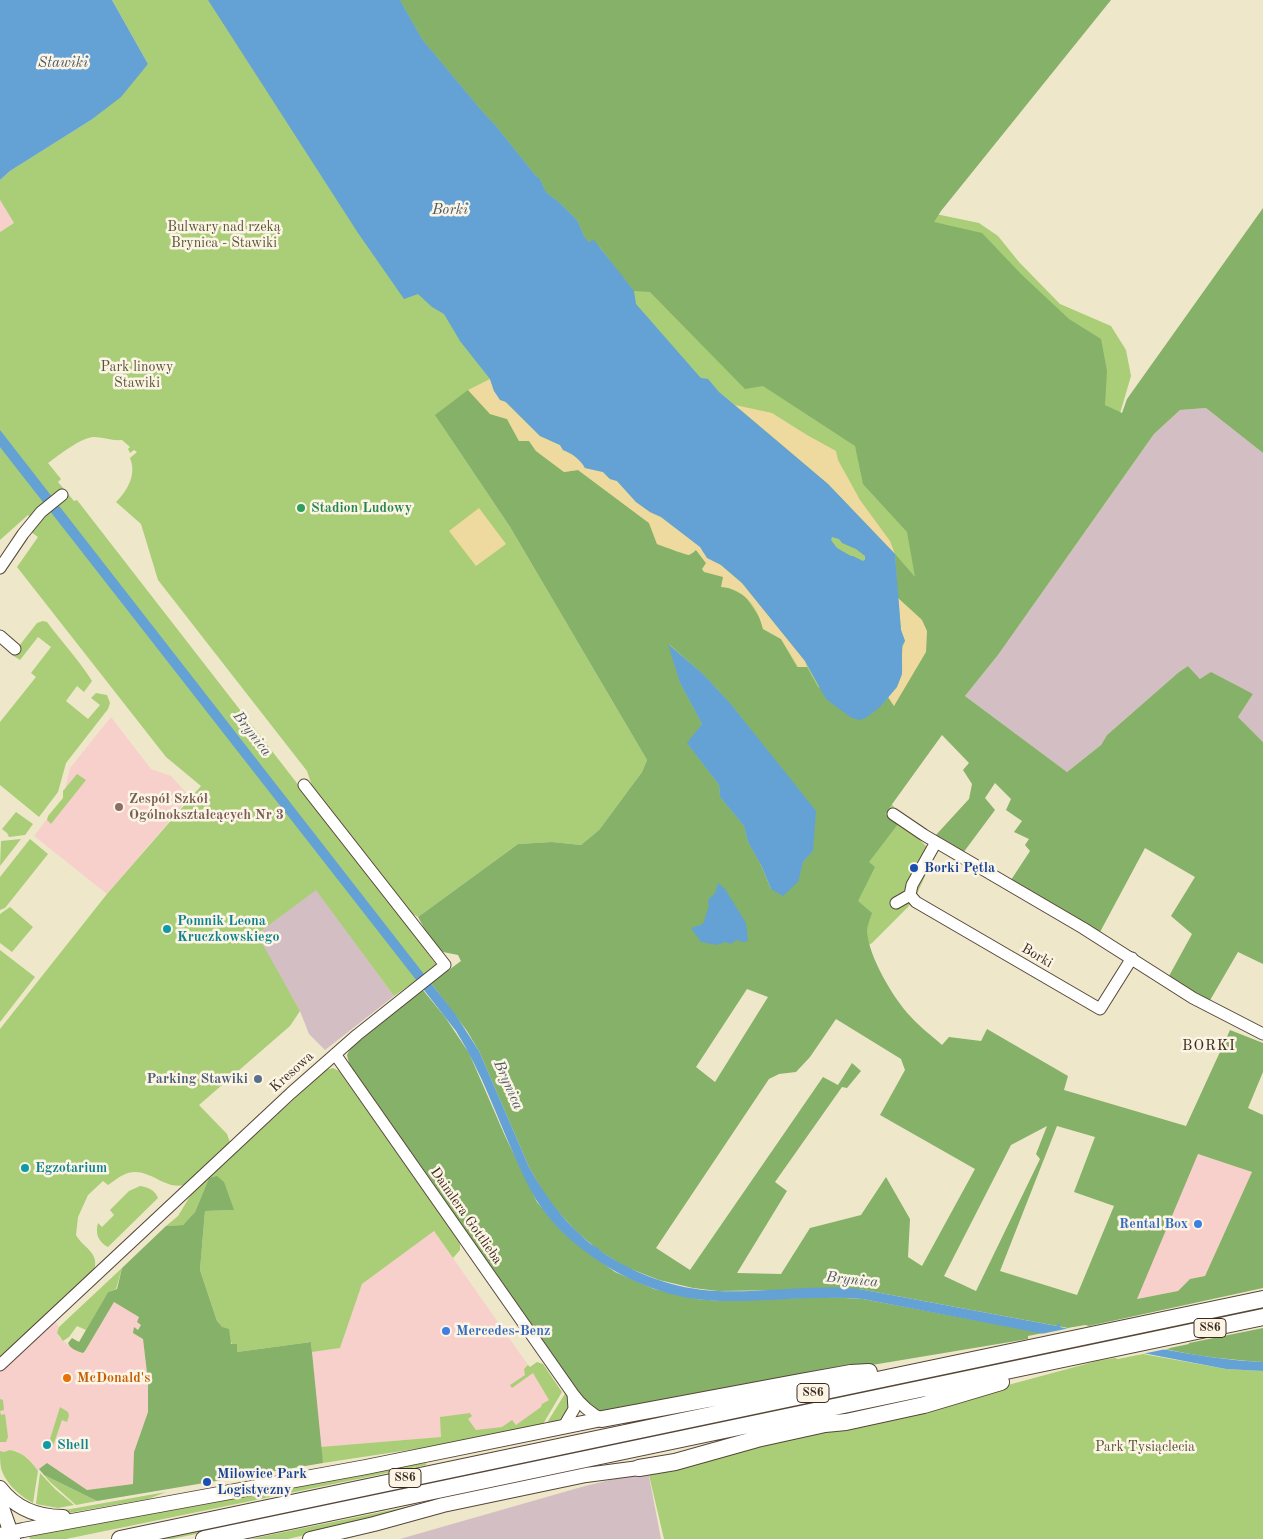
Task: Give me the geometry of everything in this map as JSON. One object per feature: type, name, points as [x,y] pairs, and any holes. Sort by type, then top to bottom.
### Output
[{"type":"highway","name":"S86","points":[[120,1539],[1263,1299]]},
{"type":"highway","name":"S86","points":[[204,1539],[1263,1317]]},
{"type":"highway","points":[[639,1468],[675,1462],[757,1439],[924,1405],[1024,1376],[1050,1362]]},
{"type":"highway","points":[[602,1419],[851,1373],[936,1367]]},
{"type":"main road","points":[[0,1502],[9,1536],[92,1518],[366,1467],[602,1419]]},
{"type":"main road","points":[[310,1539],[451,1503],[586,1475],[639,1468]]},
{"type":"main road","points":[[0,1488],[12,1501],[29,1512],[47,1517],[92,1518]]},
{"type":"street","points":[[3,564],[23,534],[41,512],[62,495]]},
{"type":"street","points":[[0,636],[15,648]]},
{"type":"street","name":"Kresowa","points":[[0,1364],[290,1092],[445,965],[304,785]]},
{"type":"street","points":[[894,814],[936,842],[1132,958],[1206,1005],[1263,1034]]},
{"type":"street","points":[[896,903],[910,895],[912,885],[936,842]]},
{"type":"street","name":"Borki","points":[[910,895],[916,902],[1100,1009],[1132,958]]},
{"type":"street","name":"Daimlera Gottlieba","points":[[335,1054],[573,1394],[592,1414],[602,1419]]},
{"type":"street","points":[[564,1426],[574,1409],[573,1394]]},
{"type":"shaded area","points":[[0,200],[14,223],[0,232]]},
{"type":"shaded area","points":[[1206,408],[1263,453],[1263,742],[1238,717],[1253,694],[1200,679],[1188,666],[1107,735],[1101,745],[1067,772],[965,696],[998,655],[1154,434],[1180,410]]},
{"type":"shaded area","name":"Zespół Szkół Ogólnokształcących Nr 3","points":[[111,717],[151,769],[171,776],[190,797],[107,894],[34,836],[63,798],[70,768]]},
{"type":"shaded area","points":[[316,889],[394,996],[325,1050],[309,1034],[300,1011],[256,935]]},
{"type":"shaded area","name":"Rental Box","points":[[1197,1154],[1252,1172],[1205,1276],[1190,1279],[1178,1291],[1136,1299]]},
{"type":"shaded area","points":[[434,1231],[554,1402],[519,1427],[442,1437],[320,1447],[312,1352],[340,1348],[362,1284]]},
{"type":"shaded area","points":[[114,1302],[140,1317],[141,1325],[138,1330],[134,1328],[143,1338],[148,1381],[148,1412],[134,1452],[134,1484],[87,1490],[47,1464],[38,1471],[28,1458],[16,1451],[0,1451],[0,1356],[49,1312],[59,1327],[58,1336],[74,1349],[83,1353]]},
{"type":"shaded area","points":[[648,1471],[661,1539],[400,1539],[585,1486]]},
{"type":"green space","points":[[112,0],[913,0],[835,193],[979,223],[998,236],[1019,262],[1060,304],[1111,326],[1126,350],[1131,376],[1116,427],[891,803],[913,833],[930,850],[931,863],[916,896],[908,907],[872,943],[839,963],[618,684],[435,415],[510,527],[647,760],[642,772],[599,830],[581,845],[552,842],[518,844],[418,917],[408,911],[313,789],[307,771],[158,580],[141,524],[116,502],[130,482],[132,464],[130,458],[137,452],[134,450],[130,453],[128,449],[130,447],[122,440],[94,437],[76,444],[48,463],[61,479],[58,482],[74,501],[77,500],[437,966],[394,996],[316,890],[257,934],[300,1011],[290,1026],[199,1105],[227,1134],[231,1145],[184,1185],[177,1186],[163,1182],[150,1175],[136,1172],[125,1174],[108,1185],[103,1181],[88,1195],[78,1217],[76,1235],[95,1259],[94,1271],[0,1356],[0,1029],[107,894],[201,786],[166,757],[17,567],[38,537],[31,532],[38,523],[28,515],[0,540],[0,232],[14,223],[0,200],[0,180],[10,171],[91,120],[148,64]]},
{"type":"green space","points":[[400,0],[1111,0],[934,222],[982,233],[1021,274],[1069,319],[1101,339],[1107,371],[1105,405],[1122,413],[1127,399],[1263,208],[1263,453],[1206,408],[1180,410],[1154,434],[998,655],[965,696],[1067,772],[1101,745],[1107,735],[1188,666],[1200,679],[1211,672],[1253,694],[1238,717],[1263,742],[1263,964],[1238,952],[1209,1002],[1169,976],[1192,934],[1171,916],[1195,877],[1145,848],[1100,932],[1011,880],[1030,851],[1025,845],[1029,839],[1014,832],[1022,821],[1006,810],[1011,799],[995,783],[985,798],[995,810],[963,853],[935,836],[969,799],[972,784],[963,770],[969,763],[942,735],[885,814],[898,824],[869,862],[875,867],[858,901],[872,913],[867,932],[877,965],[897,999],[918,1024],[942,1045],[949,1037],[981,1041],[987,1029],[1068,1076],[1064,1090],[1186,1126],[1230,1030],[1263,1043],[1263,1072],[1248,1108],[1263,1115],[1263,1288],[1089,1326],[1068,1328],[859,1289],[718,1291],[693,1288],[659,1280],[626,1267],[598,1250],[576,1231],[545,1195],[529,1167],[479,1051],[467,1031],[431,983],[461,961],[458,955],[443,952],[433,944],[418,917],[518,844],[552,842],[581,845],[599,830],[642,772],[647,760],[510,527],[435,415],[468,390],[490,414],[507,419],[519,441],[529,441],[536,451],[564,472],[578,470],[649,523],[657,544],[676,550],[696,550],[706,563],[723,577],[729,588],[745,596],[760,618],[763,629],[781,639],[797,667],[807,667],[818,687],[881,706],[888,697],[894,706],[922,620],[898,598],[895,554],[915,577],[907,532],[863,484],[855,446],[763,386],[745,389],[650,292],[634,291],[600,247],[589,242],[584,236],[577,220],[546,192],[540,179],[422,39]],"holes":[[[669,644],[702,673],[730,703],[791,781],[813,851],[803,862],[797,882],[771,889],[761,865],[748,842],[744,826],[720,797],[719,785],[688,744],[702,724],[680,683]],[[747,989],[768,997],[715,1082],[696,1067]],[[836,1019],[901,1059],[905,1070],[880,1115],[975,1169],[922,1266],[908,1257],[910,1219],[886,1177],[861,1215],[810,1228],[781,1274],[737,1273],[787,1191],[775,1182],[842,1087],[847,1088],[861,1071],[852,1063],[838,1085],[823,1077],[690,1270],[656,1248],[769,1079],[779,1074],[796,1072],[810,1057]],[[1047,1126],[1036,1154],[1040,1159],[976,1291],[944,1276],[1011,1145]],[[1057,1126],[1095,1137],[1074,1192],[1114,1206],[1077,1295],[1000,1271]],[[1198,1154],[1252,1172],[1205,1276],[1190,1279],[1178,1291],[1137,1299]]]},
{"type":"green space","points":[[47,622],[92,681],[84,692],[77,686],[66,701],[88,719],[100,705],[91,698],[96,693],[107,695],[110,703],[108,709],[66,763],[58,792],[39,817],[0,785],[0,722],[36,677],[31,673],[51,647],[38,637],[20,660],[12,655],[37,623]]},
{"type":"green space","points":[[77,774],[86,780],[51,824],[47,820],[48,816],[63,798],[63,791]]},
{"type":"green space","points":[[16,812],[33,824],[25,835],[9,837],[2,829]]},
{"type":"green space","points":[[21,839],[0,866],[1,841]]},
{"type":"green space","points":[[30,839],[48,854],[5,908],[0,910],[0,877]]},
{"type":"green space","points":[[10,907],[33,927],[12,952],[0,943],[0,914]]},
{"type":"green space","points":[[0,950],[35,977],[0,1022]]},
{"type":"green space","points":[[422,989],[445,1017],[469,1053],[505,1136],[537,1202],[556,1225],[580,1247],[615,1272],[654,1289],[696,1299],[720,1301],[826,1297],[863,1299],[1043,1333],[1028,1336],[1028,1339],[601,1412],[595,1410],[584,1403],[429,1177],[347,1064],[349,1063],[347,1055],[350,1049]]},
{"type":"green space","points":[[333,1068],[339,1071],[446,1223],[460,1244],[460,1250],[453,1258],[434,1231],[362,1284],[340,1348],[312,1352],[311,1342],[237,1352],[236,1344],[232,1344],[217,1321],[200,1270],[205,1211],[233,1210],[209,1178],[195,1212],[183,1225],[166,1226],[178,1216],[192,1193],[326,1070]]},
{"type":"green space","points":[[217,1176],[224,1182],[234,1210],[205,1211],[200,1270],[217,1321],[222,1327],[229,1329],[231,1344],[237,1344],[237,1352],[311,1342],[323,1463],[97,1501],[44,1475],[39,1469],[47,1463],[87,1490],[133,1484],[134,1452],[148,1412],[148,1381],[143,1339],[133,1333],[134,1327],[138,1330],[141,1325],[137,1322],[139,1317],[114,1302],[83,1353],[76,1351],[68,1343],[72,1338],[79,1342],[108,1292],[117,1289],[122,1268],[166,1226],[183,1225],[195,1212],[209,1178]]},
{"type":"green space","points":[[140,1186],[151,1189],[158,1198],[108,1247],[98,1237],[98,1223],[102,1227],[114,1215],[110,1210],[129,1191]]},
{"type":"green space","points":[[122,1268],[116,1289],[108,1292],[86,1330],[77,1326],[69,1337],[63,1341],[57,1333],[59,1327]]},
{"type":"green space","points":[[1263,1328],[1263,1362],[1189,1354],[1165,1349],[1189,1343]]},
{"type":"green space","name":"Park Tysiąclecia","points":[[1143,1354],[1226,1369],[1263,1371],[1263,1539],[664,1539],[649,1475],[682,1465],[919,1409],[1097,1361]]},
{"type":"green space","points":[[537,1362],[543,1364],[562,1392],[543,1424],[435,1446],[323,1463],[320,1447],[441,1437],[440,1417],[470,1413],[472,1416],[468,1419],[476,1430],[502,1427],[512,1420],[516,1425],[549,1400],[533,1373],[512,1388],[510,1385],[525,1375],[524,1369],[528,1365],[530,1367]]},
{"type":"green space","points":[[905,1380],[905,1386],[172,1539],[160,1539],[159,1537]]},
{"type":"green space","points":[[566,1392],[568,1405],[565,1415],[545,1426]]},
{"type":"green space","points":[[0,1399],[3,1400],[4,1410],[0,1411]]},
{"type":"green space","points":[[60,1407],[68,1412],[69,1416],[67,1422],[62,1420],[53,1446],[50,1445],[50,1439]]},
{"type":"green space","points":[[0,1411],[1,1415],[5,1414],[8,1437],[6,1442],[0,1442]]},
{"type":"green space","points":[[10,1450],[26,1458],[38,1471],[33,1503],[23,1497],[3,1474],[0,1451]]},
{"type":"green space","points":[[426,1463],[426,1465],[66,1539],[30,1539],[29,1533],[366,1471]]},
{"type":"green space","points":[[40,1473],[74,1505],[58,1508],[36,1504]]},
{"type":"green space","points":[[44,1475],[97,1501],[76,1505]]},
{"type":"green space","points":[[166,1492],[148,1499],[63,1514],[59,1511]]},
{"type":"green space","points":[[435,1501],[397,1513],[288,1539],[250,1539]]},
{"type":"sand","points":[[490,379],[494,391],[540,436],[560,445],[563,450],[578,459],[585,468],[603,472],[610,479],[617,481],[636,502],[661,517],[701,547],[703,552],[742,583],[805,661],[807,667],[798,667],[781,639],[763,629],[758,614],[749,600],[737,591],[721,587],[723,577],[704,572],[702,569],[706,563],[696,550],[689,555],[657,544],[649,523],[578,470],[564,472],[536,451],[529,441],[519,441],[507,419],[490,414],[468,390]]},
{"type":"sand","points":[[735,405],[772,413],[836,451],[838,460],[860,500],[890,541],[895,554],[828,484]]},
{"type":"sand","points":[[479,508],[506,544],[476,566],[449,531]]},
{"type":"sand","points":[[898,598],[922,620],[927,631],[926,652],[894,706],[888,697],[901,677],[902,653],[905,641],[901,630]]},
{"type":"water","name":"Stawiki","points":[[0,0],[112,0],[148,64],[121,97],[91,120],[10,171],[0,180]]},
{"type":"water","name":"Borki","points":[[208,0],[400,0],[422,39],[540,179],[546,192],[577,220],[584,236],[589,242],[594,240],[634,291],[636,304],[699,376],[708,379],[719,392],[828,484],[895,554],[901,630],[905,641],[902,646],[902,674],[897,687],[881,706],[866,718],[859,720],[850,717],[826,699],[805,661],[742,583],[721,565],[707,558],[700,547],[661,517],[636,502],[617,481],[610,479],[603,472],[585,468],[578,459],[563,450],[560,445],[540,436],[506,402],[500,400],[494,391],[490,379],[460,341],[444,314],[432,307],[418,294],[404,299],[358,233]],"holes":[[[832,537],[839,539],[842,543],[856,549],[865,556],[865,560],[863,561],[851,556],[837,548],[831,540]]]},
{"type":"water","points":[[0,430],[455,1014],[479,1051],[529,1167],[554,1205],[589,1243],[599,1248],[599,1250],[612,1259],[640,1273],[685,1287],[717,1291],[824,1287],[859,1289],[1057,1326],[1060,1323],[1060,1327],[1186,1353],[1263,1362],[1263,1371],[1226,1369],[863,1299],[827,1298],[720,1301],[685,1297],[651,1288],[635,1281],[604,1265],[583,1250],[554,1224],[534,1197],[482,1079],[456,1031],[0,447]]},
{"type":"water","points":[[668,644],[702,673],[730,703],[816,811],[813,851],[803,862],[798,882],[783,896],[771,889],[761,865],[748,842],[744,826],[720,797],[719,785],[687,743],[702,724],[680,683]]},
{"type":"water","points":[[718,883],[725,889],[746,923],[748,941],[736,940],[731,944],[725,942],[717,945],[701,942],[691,928],[703,924],[709,906],[708,900],[715,893]]},
{"type":"pier","points":[[1075,1327],[1171,1348],[1137,1355],[1036,1335]]},
{"type":"place","name":"Stadion Ludowy","points":[[301,508]]},
{"type":"place","name":"Zespół Szkół Ogólnokształcących Nr 3","points":[[119,807]]},
{"type":"place","name":"Borki Pętla","points":[[914,868]]},
{"type":"place","name":"Pomnik Leona Kruczkowskiego","points":[[167,929]]},
{"type":"place","name":"Parking Stawiki","points":[[258,1079]]},
{"type":"place","name":"Egzotarium","points":[[25,1168]]},
{"type":"place","name":"Rental Box","points":[[1198,1224]]},
{"type":"place","name":"Mercedes-Benz","points":[[446,1331]]},
{"type":"place","name":"McDonald's","points":[[67,1378]]},
{"type":"place","name":"Shell","points":[[47,1445]]},
{"type":"place","name":"Milowice Park Logistyczny","points":[[207,1482]]},
{"type":"district","name":"BORKI","points":[[1209,1046]]},
{"type":"park label","name":"Bulwary nad rzeką Brynica - Stawiki","points":[[224,236]]},
{"type":"park label","name":"Park linowy Stawiki","points":[[137,376]]},
{"type":"water label","name":"Brynica","points":[[252,734]]},
{"type":"water label","name":"Brynica","points":[[508,1085]]},
{"type":"water label","name":"Brynica","points":[[852,1280]]}]
